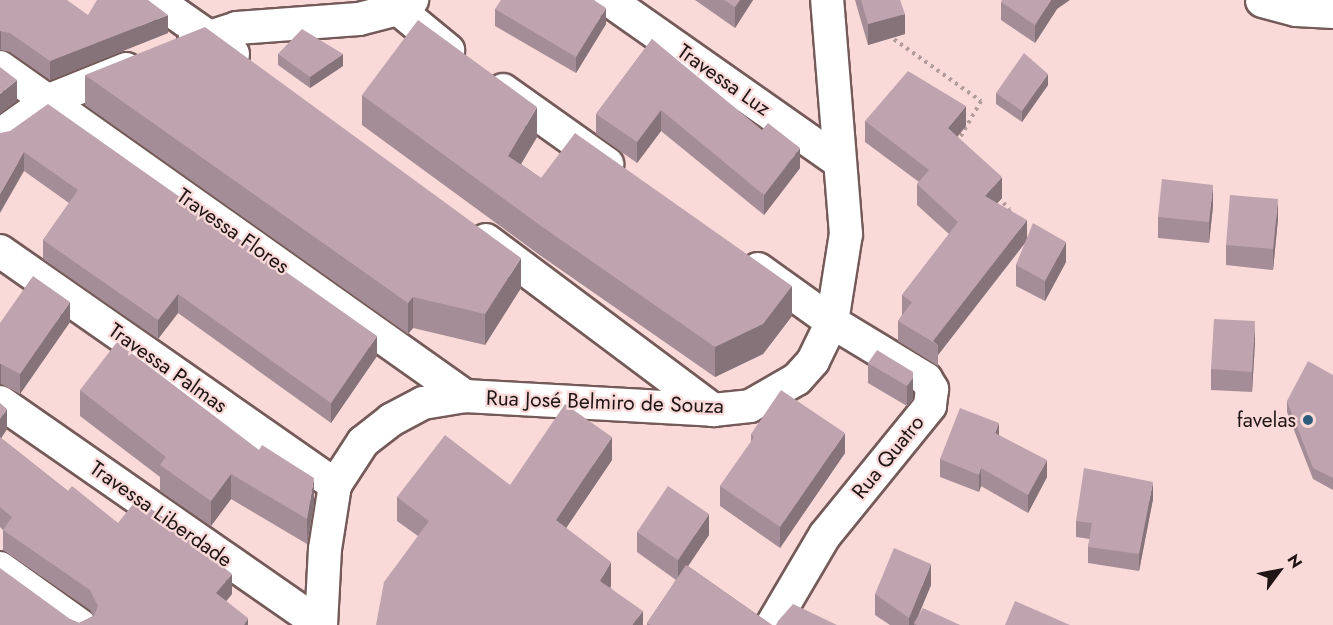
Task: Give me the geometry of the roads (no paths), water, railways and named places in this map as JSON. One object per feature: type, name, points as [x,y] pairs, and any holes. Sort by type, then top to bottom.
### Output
[{"type":"street","points":[[156,0],[254,70]]},
{"type":"street","name":"Travessa Luz","points":[[609,0],[838,161]]},
{"type":"street","name":"Rua José Belmiro de Souza","points":[[321,625],[325,549],[335,485],[363,442],[391,420],[423,403],[465,396],[713,410],[750,406],[797,379],[813,361],[832,322],[846,234],[838,161],[827,0]]},
{"type":"street","points":[[1262,0],[1296,9],[1333,11]]},
{"type":"street","points":[[0,135],[49,100],[208,37],[267,24],[358,19],[405,4],[473,68],[629,180]]},
{"type":"street","name":"Travessa Flores","points":[[0,67],[465,396]]},
{"type":"street","points":[[459,220],[713,410]]},
{"type":"street","points":[[731,250],[832,322]]},
{"type":"street","name":"Travessa Palmas","points":[[0,251],[335,485]]},
{"type":"street","name":"Rua Quatro","points":[[772,625],[825,534],[930,406],[932,390],[926,379],[832,322]]},
{"type":"street","name":"Travessa Liberdade","points":[[0,402],[321,625]]},
{"type":"street","points":[[0,568],[80,625]]},
{"type":"place","name":"favelas","points":[[1308,420]]}]
